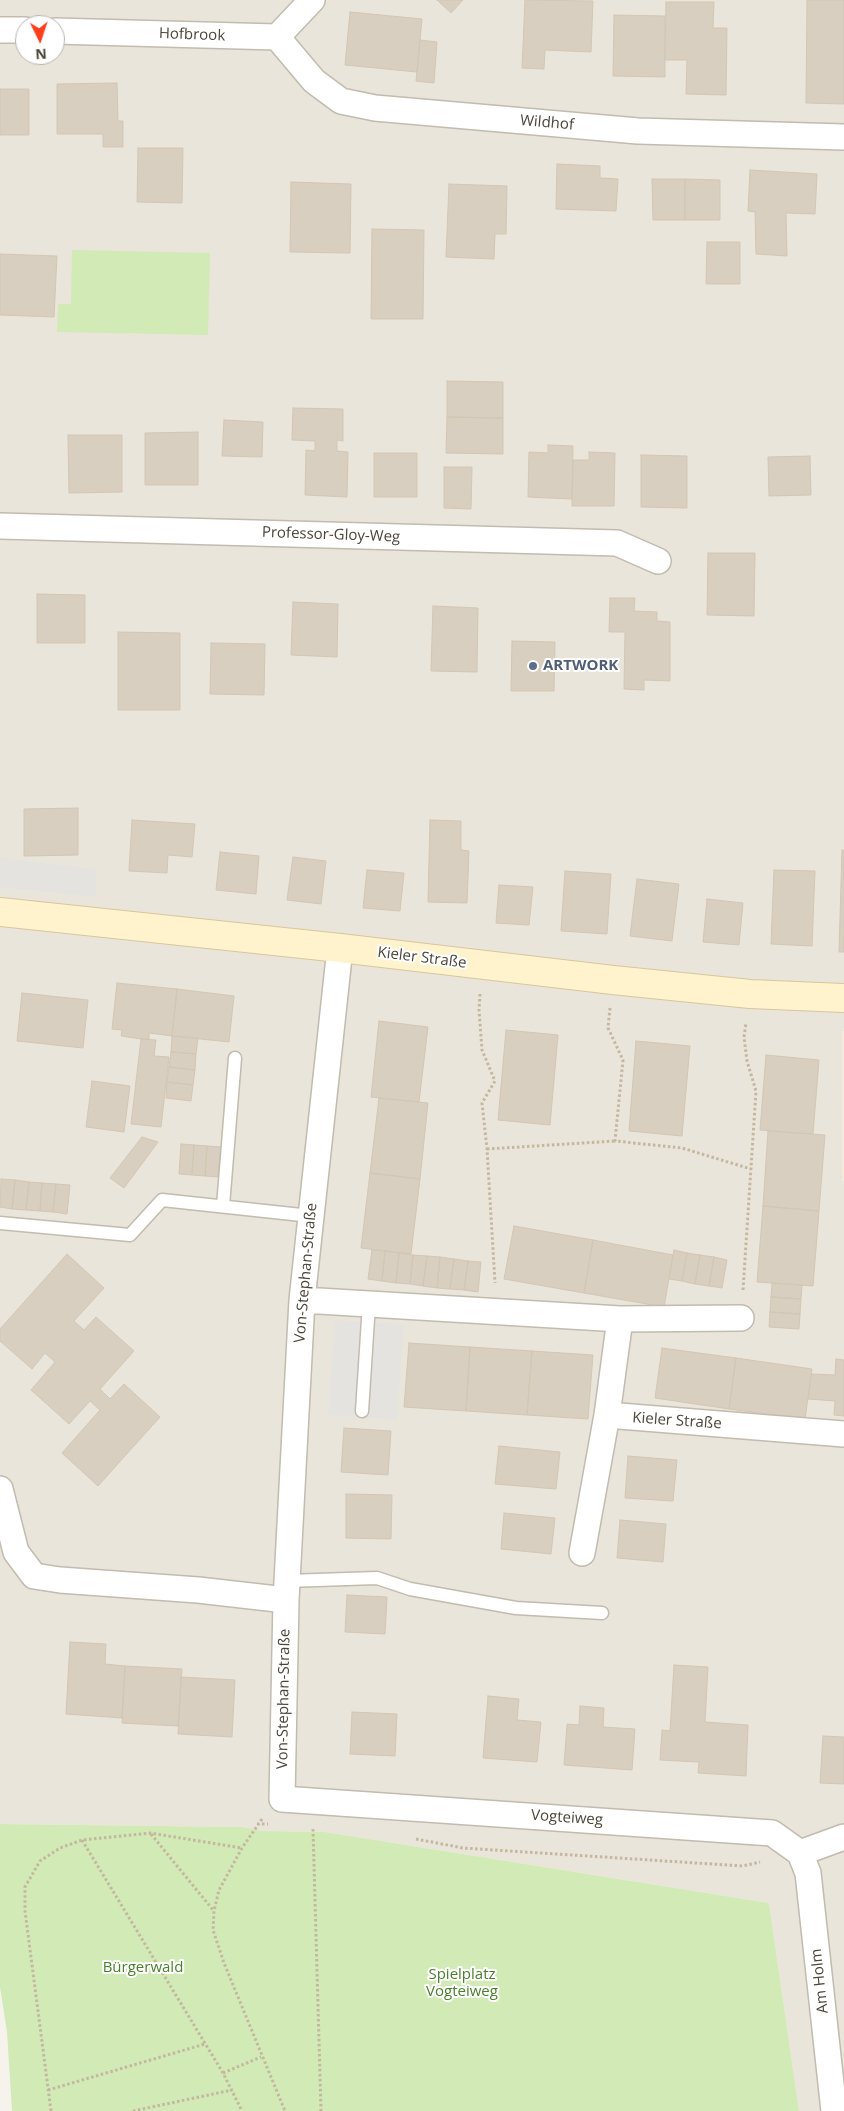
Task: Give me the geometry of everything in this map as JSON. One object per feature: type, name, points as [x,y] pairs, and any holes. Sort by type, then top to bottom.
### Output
[{"type":"main road","name":"Kieler Straße","points":[[0,912],[750,994],[844,998]]},
{"type":"street","points":[[277,37],[312,0]]},
{"type":"street","points":[[0,30],[15,30]]},
{"type":"street","name":"Hofbrook","points":[[65,31],[277,37]]},
{"type":"street","name":"Wildhof","points":[[277,37],[314,81],[341,101],[374,108],[638,131],[844,137]]},
{"type":"street","name":"Professor-Gloy-Weg","points":[[0,526],[617,543],[658,561]]},
{"type":"street","name":"Von-Stephan-Straße","points":[[282,1799],[286,1590],[302,1300],[340,948]]},
{"type":"street","points":[[302,1300],[620,1319],[741,1318]]},
{"type":"street","points":[[582,1553],[607,1415],[620,1319]]},
{"type":"street","name":"Kieler Straße","points":[[607,1415],[844,1434]]},
{"type":"street","points":[[0,1489],[16,1552],[34,1576],[60,1580],[198,1590],[286,1590]]},
{"type":"street","name":"Vogteiweg","points":[[282,1799],[772,1833],[800,1853]]},
{"type":"street","points":[[800,1853],[844,1837]]},
{"type":"street","name":"Am Holm","points":[[800,1853],[808,1873],[834,2111]]},
{"type":"lane","points":[[223,1206],[235,1058]]},
{"type":"lane","points":[[0,1223],[130,1235],[162,1200],[311,1216]]},
{"type":"lane","points":[[362,1411],[369,1304]]},
{"type":"lane","points":[[286,1590],[376,1578],[410,1589],[516,1608],[602,1613]]},
{"type":"path","points":[[483,966],[479,1010],[482,1050],[495,1081],[482,1103],[487,1150],[497,1311]]},
{"type":"path","points":[[613,980],[608,1028],[623,1060],[615,1140]]},
{"type":"path","points":[[741,1318],[756,1091],[747,1061],[744,1037],[750,994]]},
{"type":"path","points":[[487,1150],[615,1140],[682,1148],[752,1169]]},
{"type":"path","points":[[282,1799],[257,1824],[219,1890],[214,1910],[213,1930],[224,1963],[284,2111]]},
{"type":"path","points":[[312,1801],[321,2111]]},
{"type":"path","points":[[257,1824],[275,1825]]},
{"type":"path","points":[[52,2111],[25,1911],[25,1887],[40,1860],[60,1848],[82,1840],[150,1833],[242,1848]]},
{"type":"path","points":[[150,1833],[214,1910]]},
{"type":"path","points":[[410,1838],[463,1848],[743,1866],[800,1853]]},
{"type":"path","points":[[82,1840],[206,2044],[242,2111]]},
{"type":"path","points":[[48,2090],[206,2044]]},
{"type":"path","points":[[223,2073],[262,2057]]},
{"type":"path","points":[[133,2111],[232,2090]]},
{"type":"shaded area","points":[[0,0],[844,0],[844,2111],[799,2111],[769,1903],[325,1832],[263,1831],[242,1827],[0,1824]]},
{"type":"shaded area","points":[[0,858],[96,869],[96,897],[0,887]]},
{"type":"shaded area","points":[[842,1031],[844,1031],[844,1181],[842,1181]]},
{"type":"shaded area","points":[[335,1320],[404,1324],[397,1420],[328,1415]]},
{"type":"green space","points":[[72,250],[210,253],[208,335],[57,332],[58,304],[71,304]]},
{"type":"green space","points":[[0,1824],[242,1827],[263,1831],[325,1832],[769,1903],[799,2111],[12,2111],[7,2032],[0,1987]]},
{"type":"building","points":[[437,0],[463,0],[451,13]]},
{"type":"building","points":[[525,0],[593,1],[591,52],[545,50],[544,69],[522,68]]},
{"type":"building","points":[[807,0],[844,0],[844,104],[806,103]]},
{"type":"building","points":[[666,2],[714,2],[713,28],[727,28],[726,95],[686,94],[687,60],[665,60]]},
{"type":"building","points":[[350,12],[422,19],[417,72],[345,65]]},
{"type":"building","points":[[614,15],[665,16],[665,77],[613,76]]},
{"type":"building","points":[[420,40],[437,42],[434,83],[416,81]]},
{"type":"building","points":[[117,83],[118,121],[123,121],[123,147],[103,147],[103,134],[57,134],[57,84]]},
{"type":"building","points":[[0,89],[29,89],[29,135],[0,135]]},
{"type":"building","points":[[138,148],[183,148],[182,203],[137,202]]},
{"type":"building","points":[[557,164],[600,166],[600,178],[618,179],[616,211],[556,209]]},
{"type":"building","points":[[750,170],[817,174],[815,214],[786,213],[787,256],[756,254],[755,212],[748,211]]},
{"type":"building","points":[[652,179],[685,179],[685,220],[653,220]]},
{"type":"building","points":[[685,179],[720,180],[720,220],[685,220]]},
{"type":"building","points":[[291,182],[351,184],[350,253],[290,252]]},
{"type":"building","points":[[449,184],[507,186],[506,234],[495,234],[494,259],[446,257]]},
{"type":"building","points":[[372,229],[424,230],[423,319],[371,319]]},
{"type":"building","points":[[707,242],[740,242],[740,284],[706,284]]},
{"type":"building","points":[[0,254],[57,256],[54,317],[0,315]]},
{"type":"building","points":[[447,381],[503,382],[503,418],[447,417]]},
{"type":"building","points":[[293,408],[343,409],[343,441],[337,440],[337,451],[348,452],[347,497],[305,495],[306,450],[315,451],[315,441],[292,440]]},
{"type":"building","points":[[447,417],[503,418],[503,454],[446,453]]},
{"type":"building","points":[[224,420],[263,422],[262,457],[222,456]]},
{"type":"building","points":[[198,432],[198,485],[145,485],[145,433]]},
{"type":"building","points":[[68,435],[122,435],[122,492],[69,493]]},
{"type":"building","points":[[548,445],[573,446],[572,499],[528,497],[529,452],[548,453]]},
{"type":"building","points":[[589,452],[615,453],[614,506],[572,506],[573,460],[589,460]]},
{"type":"building","points":[[374,453],[417,453],[417,497],[374,497]]},
{"type":"building","points":[[641,455],[687,456],[687,508],[641,507]]},
{"type":"building","points":[[810,456],[811,495],[769,496],[768,457]]},
{"type":"building","points":[[444,467],[472,467],[471,509],[444,508]]},
{"type":"building","points":[[708,553],[755,553],[754,616],[707,615]]},
{"type":"building","points":[[37,594],[85,595],[85,643],[37,643]]},
{"type":"building","points":[[610,598],[635,598],[634,611],[657,612],[657,621],[670,622],[670,681],[644,680],[644,690],[624,689],[625,632],[609,632]]},
{"type":"building","points":[[293,602],[338,604],[337,657],[291,655]]},
{"type":"building","points":[[433,606],[478,608],[477,672],[431,671]]},
{"type":"building","points":[[118,632],[180,633],[180,710],[118,710]]},
{"type":"building","name":"ARTWORK","points":[[512,641],[555,642],[554,691],[511,691]]},
{"type":"building","points":[[211,643],[265,644],[264,695],[210,694]]},
{"type":"building","points":[[78,808],[78,855],[24,856],[24,809]]},
{"type":"building","points":[[132,820],[195,824],[192,857],[168,855],[167,873],[129,871]]},
{"type":"building","points":[[430,820],[461,821],[461,850],[469,851],[467,903],[428,902]]},
{"type":"building","points":[[842,850],[844,850],[844,952],[839,952]]},
{"type":"building","points":[[220,852],[259,856],[256,894],[216,890]]},
{"type":"building","points":[[293,857],[326,861],[321,904],[287,900]]},
{"type":"building","points":[[367,870],[404,873],[400,911],[363,908]]},
{"type":"building","points":[[774,870],[815,871],[812,946],[771,944]]},
{"type":"building","points":[[565,871],[611,874],[607,934],[561,931]]},
{"type":"building","points":[[637,879],[679,884],[672,941],[630,936]]},
{"type":"building","points":[[499,885],[533,887],[529,925],[496,923]]},
{"type":"building","points":[[707,899],[743,903],[739,945],[703,942]]},
{"type":"building","points":[[117,983],[177,989],[172,1036],[149,1033],[149,1039],[141,1039],[121,1036],[122,1030],[112,1029]]},
{"type":"building","points":[[177,989],[234,996],[229,1042],[172,1036]]},
{"type":"building","points":[[22,993],[88,1000],[83,1048],[17,1041]]},
{"type":"building","points":[[379,1021],[428,1027],[419,1102],[371,1097]]},
{"type":"building","points":[[506,1030],[558,1035],[550,1125],[498,1120]]},
{"type":"building","points":[[172,1036],[198,1038],[196,1054],[171,1052]]},
{"type":"building","points":[[141,1039],[156,1040],[154,1056],[169,1057],[161,1127],[131,1124]]},
{"type":"building","points":[[636,1041],[690,1046],[682,1136],[629,1131]]},
{"type":"building","points":[[171,1052],[196,1054],[195,1070],[169,1067]]},
{"type":"building","points":[[766,1055],[819,1060],[813,1134],[760,1130]]},
{"type":"building","points":[[169,1067],[195,1070],[193,1085],[167,1082]]},
{"type":"building","points":[[92,1081],[130,1086],[124,1132],[86,1127]]},
{"type":"building","points":[[167,1082],[193,1085],[191,1101],[166,1098]]},
{"type":"building","points":[[379,1098],[428,1103],[420,1179],[370,1173]]},
{"type":"building","points":[[768,1131],[825,1135],[819,1211],[763,1206]]},
{"type":"building","points":[[142,1137],[158,1142],[124,1188],[110,1178]]},
{"type":"building","points":[[181,1144],[194,1145],[192,1175],[179,1174]]},
{"type":"building","points":[[194,1145],[207,1146],[205,1176],[192,1175]]},
{"type":"building","points":[[207,1146],[221,1147],[218,1177],[205,1176]]},
{"type":"building","points":[[370,1173],[420,1179],[411,1254],[361,1248]]},
{"type":"building","points":[[1,1179],[15,1180],[12,1209],[0,1207]]},
{"type":"building","points":[[15,1180],[29,1182],[26,1210],[12,1209]]},
{"type":"building","points":[[29,1182],[42,1183],[40,1211],[26,1210]]},
{"type":"building","points":[[42,1183],[56,1184],[53,1212],[40,1211]]},
{"type":"building","points":[[56,1184],[70,1185],[67,1214],[53,1212]]},
{"type":"building","points":[[763,1206],[819,1211],[813,1286],[757,1282]]},
{"type":"building","points":[[514,1226],[593,1240],[584,1293],[504,1279]]},
{"type":"building","points":[[593,1240],[673,1255],[664,1307],[584,1293]]},
{"type":"building","points":[[372,1250],[385,1251],[382,1281],[368,1279]]},
{"type":"building","points":[[674,1250],[687,1253],[682,1281],[669,1279]]},
{"type":"building","points":[[385,1251],[399,1253],[396,1283],[382,1281]]},
{"type":"building","points":[[399,1253],[413,1255],[410,1284],[396,1283]]},
{"type":"building","points":[[687,1253],[700,1255],[695,1284],[682,1281]]},
{"type":"building","points":[[67,1254],[104,1288],[74,1321],[84,1330],[96,1317],[134,1351],[100,1389],[110,1399],[124,1384],[160,1417],[98,1486],[62,1453],[100,1410],[90,1401],[69,1424],[31,1390],[55,1362],[45,1353],[32,1369],[0,1341],[0,1329]]},
{"type":"building","points":[[413,1255],[427,1256],[423,1286],[410,1284]]},
{"type":"building","points":[[700,1255],[714,1257],[709,1286],[695,1284]]},
{"type":"building","points":[[427,1256],[440,1257],[437,1288],[423,1286]]},
{"type":"building","points":[[440,1257],[454,1259],[450,1289],[437,1288]]},
{"type":"building","points":[[714,1257],[727,1260],[722,1288],[709,1286]]},
{"type":"building","points":[[454,1259],[468,1261],[464,1290],[450,1289]]},
{"type":"building","points":[[468,1261],[481,1262],[478,1292],[464,1290]]},
{"type":"building","points":[[772,1283],[802,1285],[801,1299],[771,1297]]},
{"type":"building","points":[[771,1297],[801,1299],[800,1314],[770,1312]]},
{"type":"building","points":[[770,1312],[800,1314],[799,1329],[769,1327]]},
{"type":"building","points":[[409,1343],[470,1347],[466,1411],[404,1407]]},
{"type":"building","points":[[470,1347],[532,1351],[527,1415],[466,1411]]},
{"type":"building","points":[[662,1348],[736,1358],[729,1409],[655,1398]]},
{"type":"building","points":[[532,1351],[593,1355],[588,1419],[527,1415]]},
{"type":"building","points":[[736,1358],[812,1369],[805,1419],[729,1409]]},
{"type":"building","points":[[836,1359],[844,1360],[844,1416],[834,1415],[835,1401],[808,1399],[811,1374],[835,1375]]},
{"type":"building","points":[[344,1428],[391,1431],[388,1475],[341,1472]]},
{"type":"building","points":[[499,1446],[560,1452],[556,1489],[495,1484]]},
{"type":"building","points":[[628,1456],[677,1460],[673,1501],[625,1498]]},
{"type":"building","points":[[346,1494],[392,1495],[391,1539],[346,1538]]},
{"type":"building","points":[[504,1513],[555,1518],[551,1554],[501,1549]]},
{"type":"building","points":[[620,1520],[666,1524],[663,1562],[617,1558]]},
{"type":"building","points":[[347,1595],[387,1597],[385,1634],[345,1632]]},
{"type":"building","points":[[70,1642],[106,1644],[105,1664],[125,1666],[122,1718],[66,1714]]},
{"type":"building","points":[[674,1665],[708,1667],[705,1722],[748,1725],[746,1776],[698,1773],[699,1762],[660,1760],[662,1730],[670,1731]]},
{"type":"building","points":[[125,1666],[182,1669],[178,1726],[122,1723]]},
{"type":"building","points":[[181,1677],[235,1680],[232,1737],[178,1734]]},
{"type":"building","points":[[488,1696],[519,1699],[517,1720],[541,1722],[537,1762],[483,1758]]},
{"type":"building","points":[[580,1706],[604,1708],[603,1727],[635,1729],[632,1770],[564,1765],[567,1724],[579,1725]]},
{"type":"building","points":[[352,1712],[397,1714],[395,1756],[350,1754]]},
{"type":"building","points":[[823,1736],[844,1737],[844,1784],[820,1783]]},
{"type":"place","name":"ARTWORK","points":[[533,666]]},
{"type":"park label","name":"Bürgerwald","points":[[143,1968]]},
{"type":"park label","name":"Spielplatz Vogteiweg","points":[[462,1984]]}]
